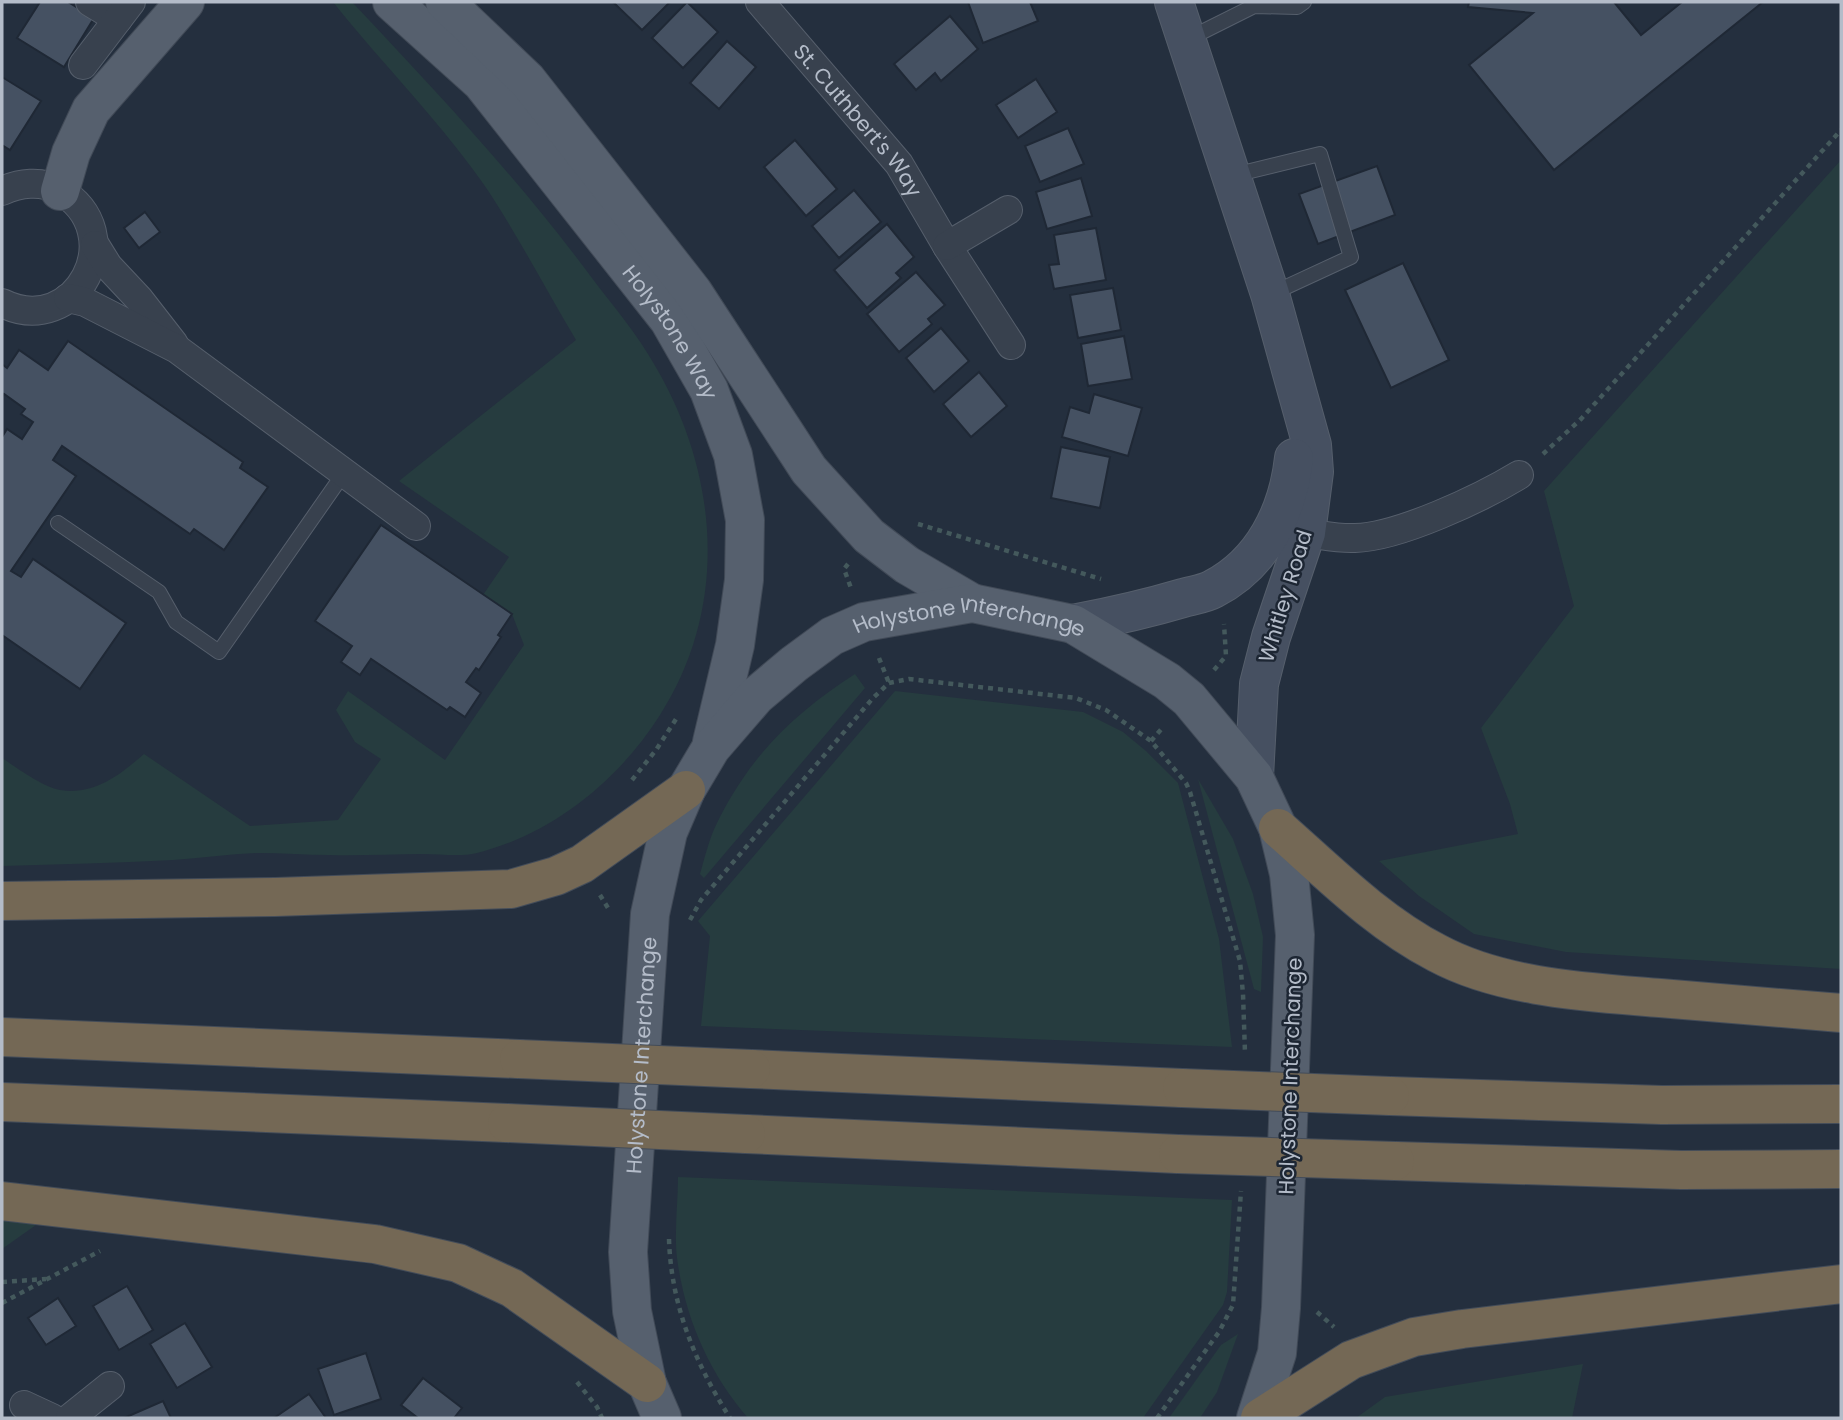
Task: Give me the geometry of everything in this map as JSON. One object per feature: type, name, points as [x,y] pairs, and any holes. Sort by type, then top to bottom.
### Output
[{"type":"highway","points":[[2,901],[275,897],[511,889],[556,876],[582,864],[686,790]]},
{"type":"highway","points":[[1278,828],[1395,927],[1438,954],[1484,972],[1543,986],[1595,993],[1841,1013]]},
{"type":"highway","points":[[2,1037],[1390,1096],[1662,1105],[1841,1104]]},
{"type":"highway","points":[[2,1102],[1178,1154],[1681,1170],[1841,1169]]},
{"type":"highway","points":[[2,1201],[375,1244],[458,1263],[512,1288],[647,1383]]},
{"type":"highway","points":[[1258,1418],[1351,1360],[1414,1337],[1841,1284]]},
{"type":"main road","points":[[60,191],[71,153],[91,110],[185,2]]},
{"type":"main road","name":"Holystone Way","points":[[392,2],[482,83],[669,320],[709,390],[733,455],[745,520],[744,580],[735,645],[711,748]]},
{"type":"main road","name":"Holystone Way","points":[[445,2],[527,80],[685,281],[817,479],[869,536],[907,565],[972,603]]},
{"type":"main road","name":"Holystone Interchange","points":[[662,1418],[647,1383],[632,1311],[628,1252],[647,946],[657,876],[668,832],[686,790],[711,748],[756,696],[794,664],[832,636],[864,622],[972,603],[1073,624],[1167,681],[1189,699],[1254,777],[1278,828],[1289,874],[1295,935],[1281,1308],[1277,1353],[1258,1418]]},
{"type":"street","points":[[83,65],[124,11],[90,2]]},
{"type":"street","name":"St. Cuthbert's Way","points":[[760,2],[899,164],[947,246],[1012,345]]},
{"type":"street","name":"Whitley Road","points":[[1174,2],[1270,294],[1312,445],[1314,472],[1306,533],[1259,684],[1254,777]]},
{"type":"street","points":[[2,303],[12,308],[33,311],[54,307],[68,298],[86,280],[93,263],[95,245],[91,226],[83,210],[71,197],[53,187],[33,183],[5,187]]},
{"type":"street","points":[[947,246],[1008,210]]},
{"type":"street","points":[[95,245],[108,266],[139,299],[177,349]]},
{"type":"street","points":[[68,298],[85,302],[177,349],[416,526]]},
{"type":"street","name":"Whitley Road","points":[[1073,624],[1142,611],[1212,590],[1256,556],[1285,504],[1292,473],[1295,443],[1292,376]]},
{"type":"street","points":[[1306,533],[1354,538],[1392,532],[1489,493],[1519,475]]},
{"type":"street","points":[[70,1418],[110,1386]]},
{"type":"street","points":[[24,1405],[52,1418]]},
{"type":"lane","points":[[1187,39],[1254,6],[1297,7],[1304,2]]},
{"type":"lane","points":[[1233,176],[1320,154],[1351,257],[1270,294]]},
{"type":"lane","points":[[58,523],[159,592],[176,622],[219,652],[344,473]]},
{"type":"path","points":[[1519,475],[1581,419],[1841,130]]},
{"type":"path","points":[[914,523],[1109,581]]},
{"type":"path","points":[[1224,619],[1226,656]]},
{"type":"path","points":[[689,926],[701,900],[889,682],[909,679],[1076,698],[1105,710],[1151,741],[1186,783],[1240,961],[1244,1005],[1244,1065]]},
{"type":"path","points":[[625,786],[656,750],[681,709]]},
{"type":"path","points":[[1157,1418],[1219,1332],[1233,1305],[1241,1185]]},
{"type":"path","points":[[669,1234],[676,1299],[688,1338],[710,1387],[730,1418]]},
{"type":"path","points":[[2,1303],[108,1246]]},
{"type":"path","points":[[2,1282],[47,1279]]},
{"type":"path","points":[[570,1374],[602,1418]]},
{"type":"green space","points":[[333,2],[352,2],[500,164],[633,331],[672,397],[690,441],[702,487],[707,534],[706,580],[698,627],[683,672],[660,715],[643,739],[604,782],[582,801],[532,833],[477,853],[259,853],[173,860],[2,866],[2,758],[46,785],[72,791],[84,790],[106,782],[144,754],[250,826],[338,820],[381,759],[355,742],[336,710],[348,691],[445,760],[524,645],[512,614],[483,595],[509,557],[399,481],[576,340],[489,192],[433,119]]},
{"type":"green space","points":[[1841,160],[1841,969],[1566,952],[1474,934],[1419,896],[1379,861],[1518,834],[1510,804],[1481,728],[1574,606],[1544,491]]},
{"type":"green space","points":[[855,674],[865,688],[704,878],[700,874],[712,835],[744,777],[775,738],[793,721]]},
{"type":"green space","points":[[895,691],[1083,712],[1123,732],[1178,783],[1219,939],[1232,1047],[701,1026],[710,936],[698,921]]},
{"type":"green space","points":[[1198,779],[1233,839],[1253,894],[1263,937],[1261,992],[1254,989]]},
{"type":"green space","points":[[678,1177],[1232,1200],[1227,1292],[1223,1305],[1143,1418],[748,1418],[734,1401],[711,1363],[686,1302],[676,1248]]},
{"type":"green space","points":[[2,1216],[43,1220],[2,1249]]},
{"type":"green space","points":[[1238,1334],[1217,1392],[1200,1418],[1169,1418],[1221,1345]]},
{"type":"green space","points":[[1583,1364],[1572,1418],[1356,1418],[1385,1397]]},
{"type":"building","points":[[40,2],[68,2],[94,18],[64,67],[17,38]]},
{"type":"building","points":[[613,2],[670,2],[642,30]]},
{"type":"building","points":[[687,2],[718,32],[683,68],[652,38]]},
{"type":"building","points":[[968,2],[1030,2],[1038,21],[983,43]]},
{"type":"building","points":[[1469,2],[1614,2],[1641,35],[1682,2],[1763,2],[1554,170],[1469,65],[1533,13],[1468,7]]},
{"type":"building","points":[[950,16],[978,49],[941,81],[935,73],[916,90],[894,64]]},
{"type":"building","points":[[727,41],[756,67],[719,109],[690,83]]},
{"type":"building","points":[[2,77],[41,101],[10,150],[2,145]]},
{"type":"building","points":[[1036,79],[1057,112],[1018,138],[996,105]]},
{"type":"building","points":[[1068,128],[1084,164],[1040,182],[1025,146]]},
{"type":"building","points":[[795,140],[837,189],[806,216],[764,167]]},
{"type":"building","points":[[1377,166],[1395,215],[1318,244],[1299,194]]},
{"type":"building","points":[[1081,178],[1092,216],[1047,229],[1036,192]]},
{"type":"building","points":[[854,190],[881,222],[839,258],[812,226]]},
{"type":"building","points":[[145,212],[160,232],[139,248],[124,228]]},
{"type":"building","points":[[887,224],[914,257],[896,273],[901,278],[867,308],[834,270]]},
{"type":"building","points":[[1096,228],[1106,280],[1054,289],[1049,265],[1059,264],[1054,235]]},
{"type":"building","points":[[1403,263],[1449,360],[1391,388],[1345,290]]},
{"type":"building","points":[[916,272],[945,305],[928,319],[932,324],[899,352],[867,314]]},
{"type":"building","points":[[1113,288],[1121,330],[1078,338],[1070,295]]},
{"type":"building","points":[[941,328],[969,361],[934,392],[906,358]]},
{"type":"building","points":[[1124,336],[1132,379],[1088,386],[1081,344]]},
{"type":"building","points":[[68,341],[243,462],[240,468],[268,487],[224,550],[194,529],[190,534],[62,446],[53,460],[76,476],[11,571],[21,577],[33,559],[126,623],[80,689],[2,635],[2,437],[7,429],[22,439],[33,422],[21,414],[25,409],[4,394],[2,397],[2,364],[7,368],[19,350],[48,370]]},
{"type":"building","points":[[979,372],[1007,406],[971,437],[943,404]]},
{"type":"building","points":[[1094,394],[1142,408],[1128,456],[1062,437],[1070,407],[1089,413]]},
{"type":"building","points":[[1061,447],[1110,457],[1100,508],[1051,498]]},
{"type":"building","points":[[381,525],[512,614],[498,635],[501,637],[479,670],[476,668],[466,682],[481,693],[465,717],[450,707],[447,710],[371,659],[360,675],[341,662],[352,646],[315,621]]},
{"type":"building","points":[[127,1286],[153,1330],[119,1350],[93,1306]]},
{"type":"building","points":[[58,1298],[76,1326],[46,1345],[28,1318]]},
{"type":"building","points":[[185,1323],[212,1367],[177,1388],[150,1344]]},
{"type":"building","points":[[366,1353],[381,1399],[334,1415],[318,1369]]},
{"type":"building","points":[[423,1378],[462,1408],[454,1418],[418,1418],[401,1405]]},
{"type":"building","points":[[309,1394],[326,1418],[274,1418]]},
{"type":"building","points":[[163,1401],[171,1418],[124,1418]]}]
